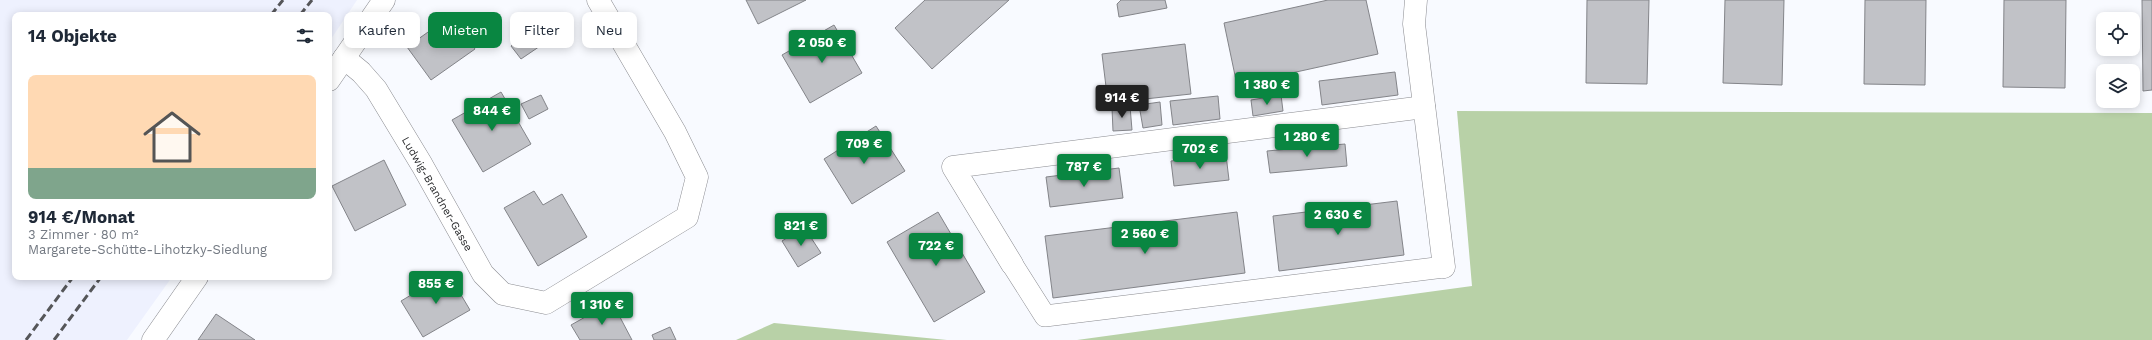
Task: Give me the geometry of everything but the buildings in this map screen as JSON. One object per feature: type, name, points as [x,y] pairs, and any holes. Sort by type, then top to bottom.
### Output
[{"type":"street","points":[[332,76],[384,0]]},
{"type":"street","name":"Ludwig-Brandner-Gasse","points":[[344,58],[361,72],[376,89],[422,165],[483,274],[503,294],[546,303],[687,217],[697,177],[674,132],[598,0]]},
{"type":"street","points":[[1416,0],[1414,24],[1444,267]]},
{"type":"street","points":[[1012,264],[953,167],[1424,107]]},
{"type":"street","points":[[153,340],[195,280]]},
{"type":"lane","points":[[1012,264],[1045,316],[1444,267]]},
{"type":"shaded area","points":[[0,0],[357,0],[349,12],[344,12],[344,20],[332,38],[332,12],[12,12],[12,280],[170,280],[127,340],[0,340]]},
{"type":"green space","points":[[1457,111],[2152,113],[2152,340],[1077,340],[1472,286]]},
{"type":"green space","points":[[774,323],[947,340],[736,340]]},
{"type":"railway","points":[[273,12],[283,0]]},
{"type":"railway","points":[[302,12],[312,0]]},
{"type":"railway","points":[[26,340],[71,280]]},
{"type":"railway","points":[[54,340],[99,280]]}]
